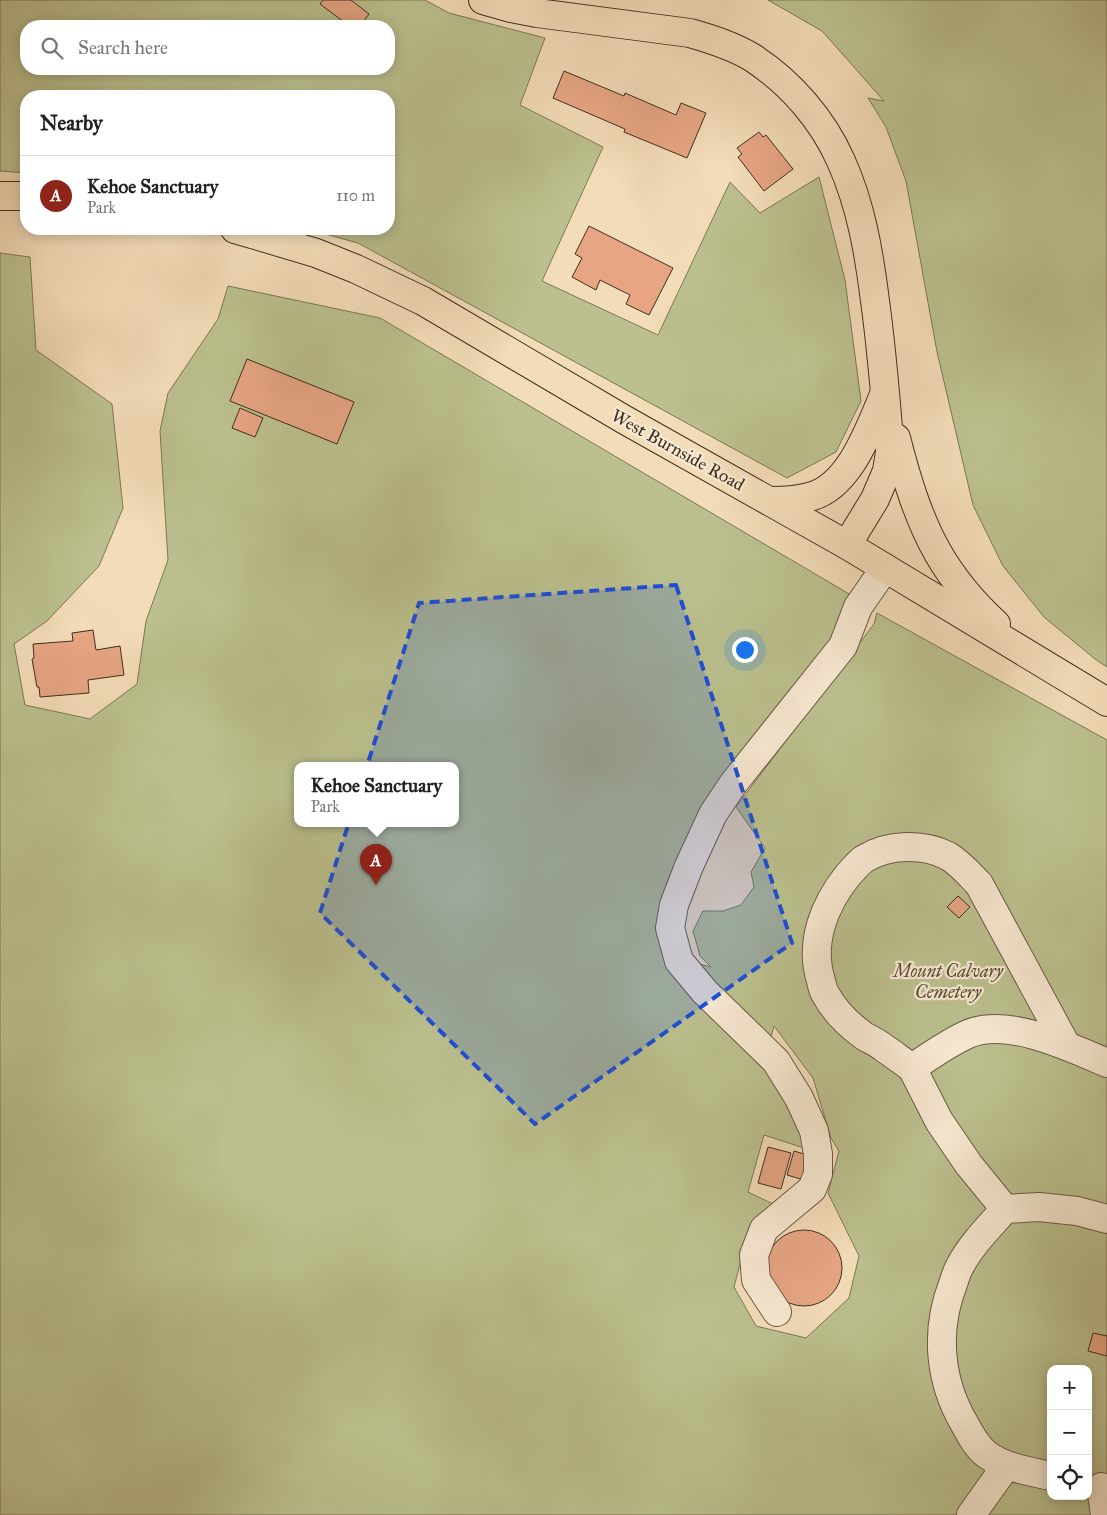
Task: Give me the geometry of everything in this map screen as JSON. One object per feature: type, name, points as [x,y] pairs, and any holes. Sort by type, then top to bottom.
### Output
[{"type":"main road","points":[[483,0],[537,13],[690,33],[734,48],[752,57],[784,81],[818,121],[841,160],[864,232],[879,333],[890,452],[887,471],[875,498],[847,546]]},
{"type":"main road","points":[[0,196],[20,196]]},
{"type":"main road","name":"West Burnside Road","points":[[255,235],[316,253],[356,269],[423,301],[625,420],[885,568],[1107,702]]},
{"type":"main road","points":[[771,502],[810,497],[830,487],[847,469],[861,447],[885,393]]},
{"type":"main road","points":[[885,393],[904,468],[921,519],[938,554],[962,588],[1026,652]]},
{"type":"lane","points":[[777,1312],[756,1280],[754,1255],[764,1229],[812,1189],[818,1174],[818,1154],[814,1132],[799,1098],[776,1061],[705,992],[679,962],[670,928],[674,905],[689,866],[713,814],[733,784],[843,646],[858,607],[885,568]]},
{"type":"lane","points":[[1005,1209],[969,1165],[939,1121],[912,1068],[883,1046],[865,1037],[844,1020],[825,994],[816,956],[818,932],[829,903],[840,884],[863,860],[890,849],[930,849],[948,856],[979,884],[1066,1046]]},
{"type":"lane","points":[[912,1068],[968,1034],[980,1030],[999,1028],[1020,1032],[1066,1046],[1107,1063]]},
{"type":"lane","points":[[1047,1475],[1006,1466],[986,1453],[973,1440],[959,1414],[946,1382],[942,1358],[941,1328],[948,1295],[960,1266],[981,1236],[1005,1209],[1039,1207],[1076,1211],[1107,1218]]},
{"type":"lane","points":[[971,1515],[1006,1466]]},
{"type":"lane","points":[[1099,1487],[1105,1515]]},
{"type":"highlighted area","points":[[676,585],[792,943],[535,1124],[320,913],[419,603]]},
{"type":"green space","points":[[0,0],[425,0],[449,13],[545,38],[520,105],[603,147],[542,281],[658,335],[730,182],[760,213],[819,177],[845,280],[861,401],[836,452],[787,478],[358,243],[329,235],[395,235],[395,90],[20,90],[20,173],[0,171]]},
{"type":"green space","points":[[768,0],[1107,0],[1107,667],[1044,617],[1003,566],[973,505],[937,352],[906,181],[886,127],[868,98],[884,101],[822,31]]},
{"type":"green space","name":"Mount Calvary Cemetery","points":[[0,253],[30,257],[36,350],[112,404],[123,508],[99,566],[47,621],[14,644],[25,705],[90,719],[137,684],[146,621],[168,560],[160,431],[168,393],[218,319],[228,286],[380,318],[851,595],[834,639],[745,746],[709,797],[669,956],[711,967],[700,956],[693,931],[703,911],[723,911],[741,905],[754,887],[751,872],[765,848],[736,807],[874,624],[877,613],[1107,740],[1107,1515],[0,1515]],"holes":[[[774,1026],[813,1078],[831,1138],[839,1151],[828,1193],[859,1256],[849,1298],[806,1338],[756,1326],[734,1287],[747,1237],[773,1204],[748,1192],[764,1135],[807,1149],[791,1107],[763,1067]]]},
{"type":"building","points":[[323,0],[351,0],[369,14],[364,20],[341,20],[320,4]]},
{"type":"building","points":[[564,71],[624,96],[625,93],[676,115],[681,103],[706,113],[687,158],[624,132],[625,129],[553,98]]},
{"type":"building","points":[[759,132],[763,137],[766,135],[793,169],[764,191],[738,157],[742,154],[737,148]]},
{"type":"building","points":[[589,226],[673,268],[649,315],[626,304],[630,295],[600,280],[596,290],[572,277],[582,258],[575,254]]},
{"type":"building","points":[[247,359],[354,402],[337,444],[230,401]]},
{"type":"building","points":[[240,408],[263,418],[255,437],[232,428]]},
{"type":"building","points":[[93,630],[96,650],[120,646],[124,675],[88,680],[89,693],[40,697],[32,659],[34,658],[33,644],[73,641],[72,633]]},
{"type":"building","points":[[958,896],[970,907],[959,918],[947,907]]},
{"type":"building","points":[[768,1147],[791,1153],[781,1189],[758,1183]]},
{"type":"building","points":[[794,1151],[811,1156],[804,1180],[787,1175]]},
{"type":"building","points":[[797,1230],[811,1230],[825,1236],[836,1247],[842,1261],[839,1283],[831,1295],[811,1306],[797,1306],[783,1300],[772,1289],[766,1275],[766,1261],[772,1247],[783,1236]]},
{"type":"building","points":[[1093,1333],[1107,1336],[1107,1356],[1088,1351]]},
{"type":"place","name":"Kehoe Sanctuary","points":[[376,885]]}]
